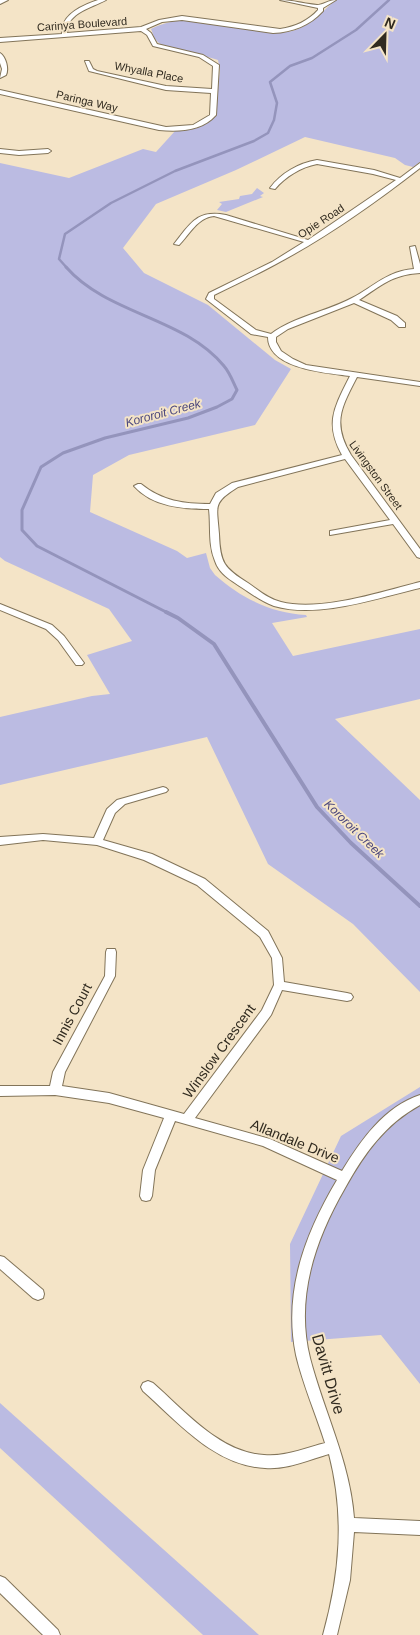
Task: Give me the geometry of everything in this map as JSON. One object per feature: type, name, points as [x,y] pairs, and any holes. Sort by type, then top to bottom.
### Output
[{"type":"street","points":[[0,2],[5,0]]},
{"type":"street","points":[[84,0],[92,3]]},
{"type":"street","points":[[65,34],[66,23],[73,15],[92,3],[102,0]]},
{"type":"street","points":[[283,0],[320,7]]},
{"type":"street","name":"Carinya Boulevard","points":[[0,38],[142,29],[161,21],[182,18],[279,31],[288,30],[310,21],[322,10],[320,7],[333,0]]},
{"type":"street","points":[[142,29],[155,44],[201,56],[216,65],[214,91]]},
{"type":"street","points":[[0,55],[5,69],[4,74],[0,76]]},
{"type":"street","name":"Whyalla Place","points":[[87,62],[91,70],[95,72],[166,88],[214,91]]},
{"type":"street","name":"Paringa Way","points":[[0,92],[170,130],[182,129],[209,119],[212,115],[214,91]]},
{"type":"street","points":[[0,151],[19,153],[48,151]]},
{"type":"street","points":[[273,188],[280,179],[311,162],[327,163],[339,167],[374,172],[401,180]]},
{"type":"street","name":"Opie Road","points":[[272,336],[254,332],[210,299],[228,286],[274,264],[309,242],[420,165]]},
{"type":"street","points":[[177,244],[185,237],[197,219],[203,215],[211,214],[224,216],[309,242]]},
{"type":"street","points":[[414,247],[419,271],[403,272],[389,277],[354,300],[285,327],[272,336],[271,342],[275,348],[295,364],[309,368],[420,384]]},
{"type":"street","points":[[354,300],[394,318],[402,325]]},
{"type":"street","name":"Livingston Street","points":[[354,375],[340,404],[334,422],[337,439],[347,456],[420,555]]},
{"type":"street","points":[[347,456],[235,485],[218,495],[213,506],[218,558],[222,568],[230,576],[273,602],[290,607],[308,608],[420,585]]},
{"type":"street","points":[[138,486],[151,496],[174,505],[213,506]]},
{"type":"street","points":[[333,533],[395,520]]},
{"type":"street","points":[[0,607],[49,626],[62,638],[79,663]]},
{"type":"street","points":[[98,842],[111,811],[121,802],[163,790]]},
{"type":"street","name":"Winslow Crescent","points":[[0,841],[43,837],[98,842],[148,857],[201,882],[264,934],[277,958],[279,985],[267,1012],[187,1120]]},
{"type":"street","name":"Innis Court","points":[[55,1090],[59,1072],[110,976],[111,952]]},
{"type":"street","points":[[279,985],[347,997]]},
{"type":"street","name":"Allandale Drive","points":[[0,1091],[55,1090],[109,1098],[266,1142],[344,1178]]},
{"type":"street","name":"Davitt Drive","points":[[330,1635],[340,1602],[346,1568],[348,1525],[343,1485],[302,1355],[298,1326],[298,1306],[304,1268],[313,1236],[324,1212],[365,1146],[388,1118],[420,1100]]},
{"type":"street","points":[[146,1196],[149,1170],[171,1116]]},
{"type":"street","points":[[0,1261],[38,1294]]},
{"type":"street","points":[[148,1387],[213,1442],[236,1456],[266,1462],[285,1460],[332,1447]]},
{"type":"street","points":[[348,1525],[420,1528]]},
{"type":"street","points":[[0,1583],[53,1635]]},
{"type":"shaded area","points":[[336,0],[420,0],[420,162],[413,167],[405,165],[395,158],[305,137],[236,170],[156,204],[123,248],[144,273],[208,305],[275,360],[291,369],[255,425],[129,455],[93,475],[90,512],[177,551],[187,558],[206,553],[210,568],[215,575],[235,591],[269,608],[306,615],[307,617],[272,623],[293,656],[420,629],[420,699],[335,719],[420,800],[420,992],[353,924],[268,864],[207,737],[0,785],[0,717],[92,696],[110,694],[87,655],[132,641],[109,609],[0,557],[0,163],[69,178],[143,149],[156,152],[175,131],[192,128],[210,121],[215,116],[220,70],[218,60],[176,50],[161,44],[155,39],[151,29],[163,24],[188,20],[277,33],[287,32],[304,26]]},
{"type":"shaded area","points":[[257,188],[264,193],[260,196],[263,197],[226,212],[217,210],[222,204],[219,202],[239,199],[240,196],[252,194]]},
{"type":"shaded area","points":[[420,1087],[420,1384],[381,1335],[291,1342],[290,1244],[341,1136]]},
{"type":"shaded area","points":[[0,1403],[259,1635],[203,1635],[0,1448]]},
{"type":"waterway","name":"Kororoit Creek","points":[[67,268],[59,259],[65,234],[111,203],[175,171],[254,141],[268,133],[274,120],[277,103],[270,82],[290,66],[312,58],[356,30],[389,0]]},
{"type":"waterway","name":"Kororoit Creek","points":[[67,268],[83,283],[103,296],[168,326],[207,350],[224,366],[237,390],[232,399],[188,418],[105,438],[63,453],[41,467],[22,510],[22,530],[37,546],[168,613]]},
{"type":"waterway","name":"Kororoit Creek","points":[[168,613],[214,644],[317,807],[351,843],[420,906]]}]
